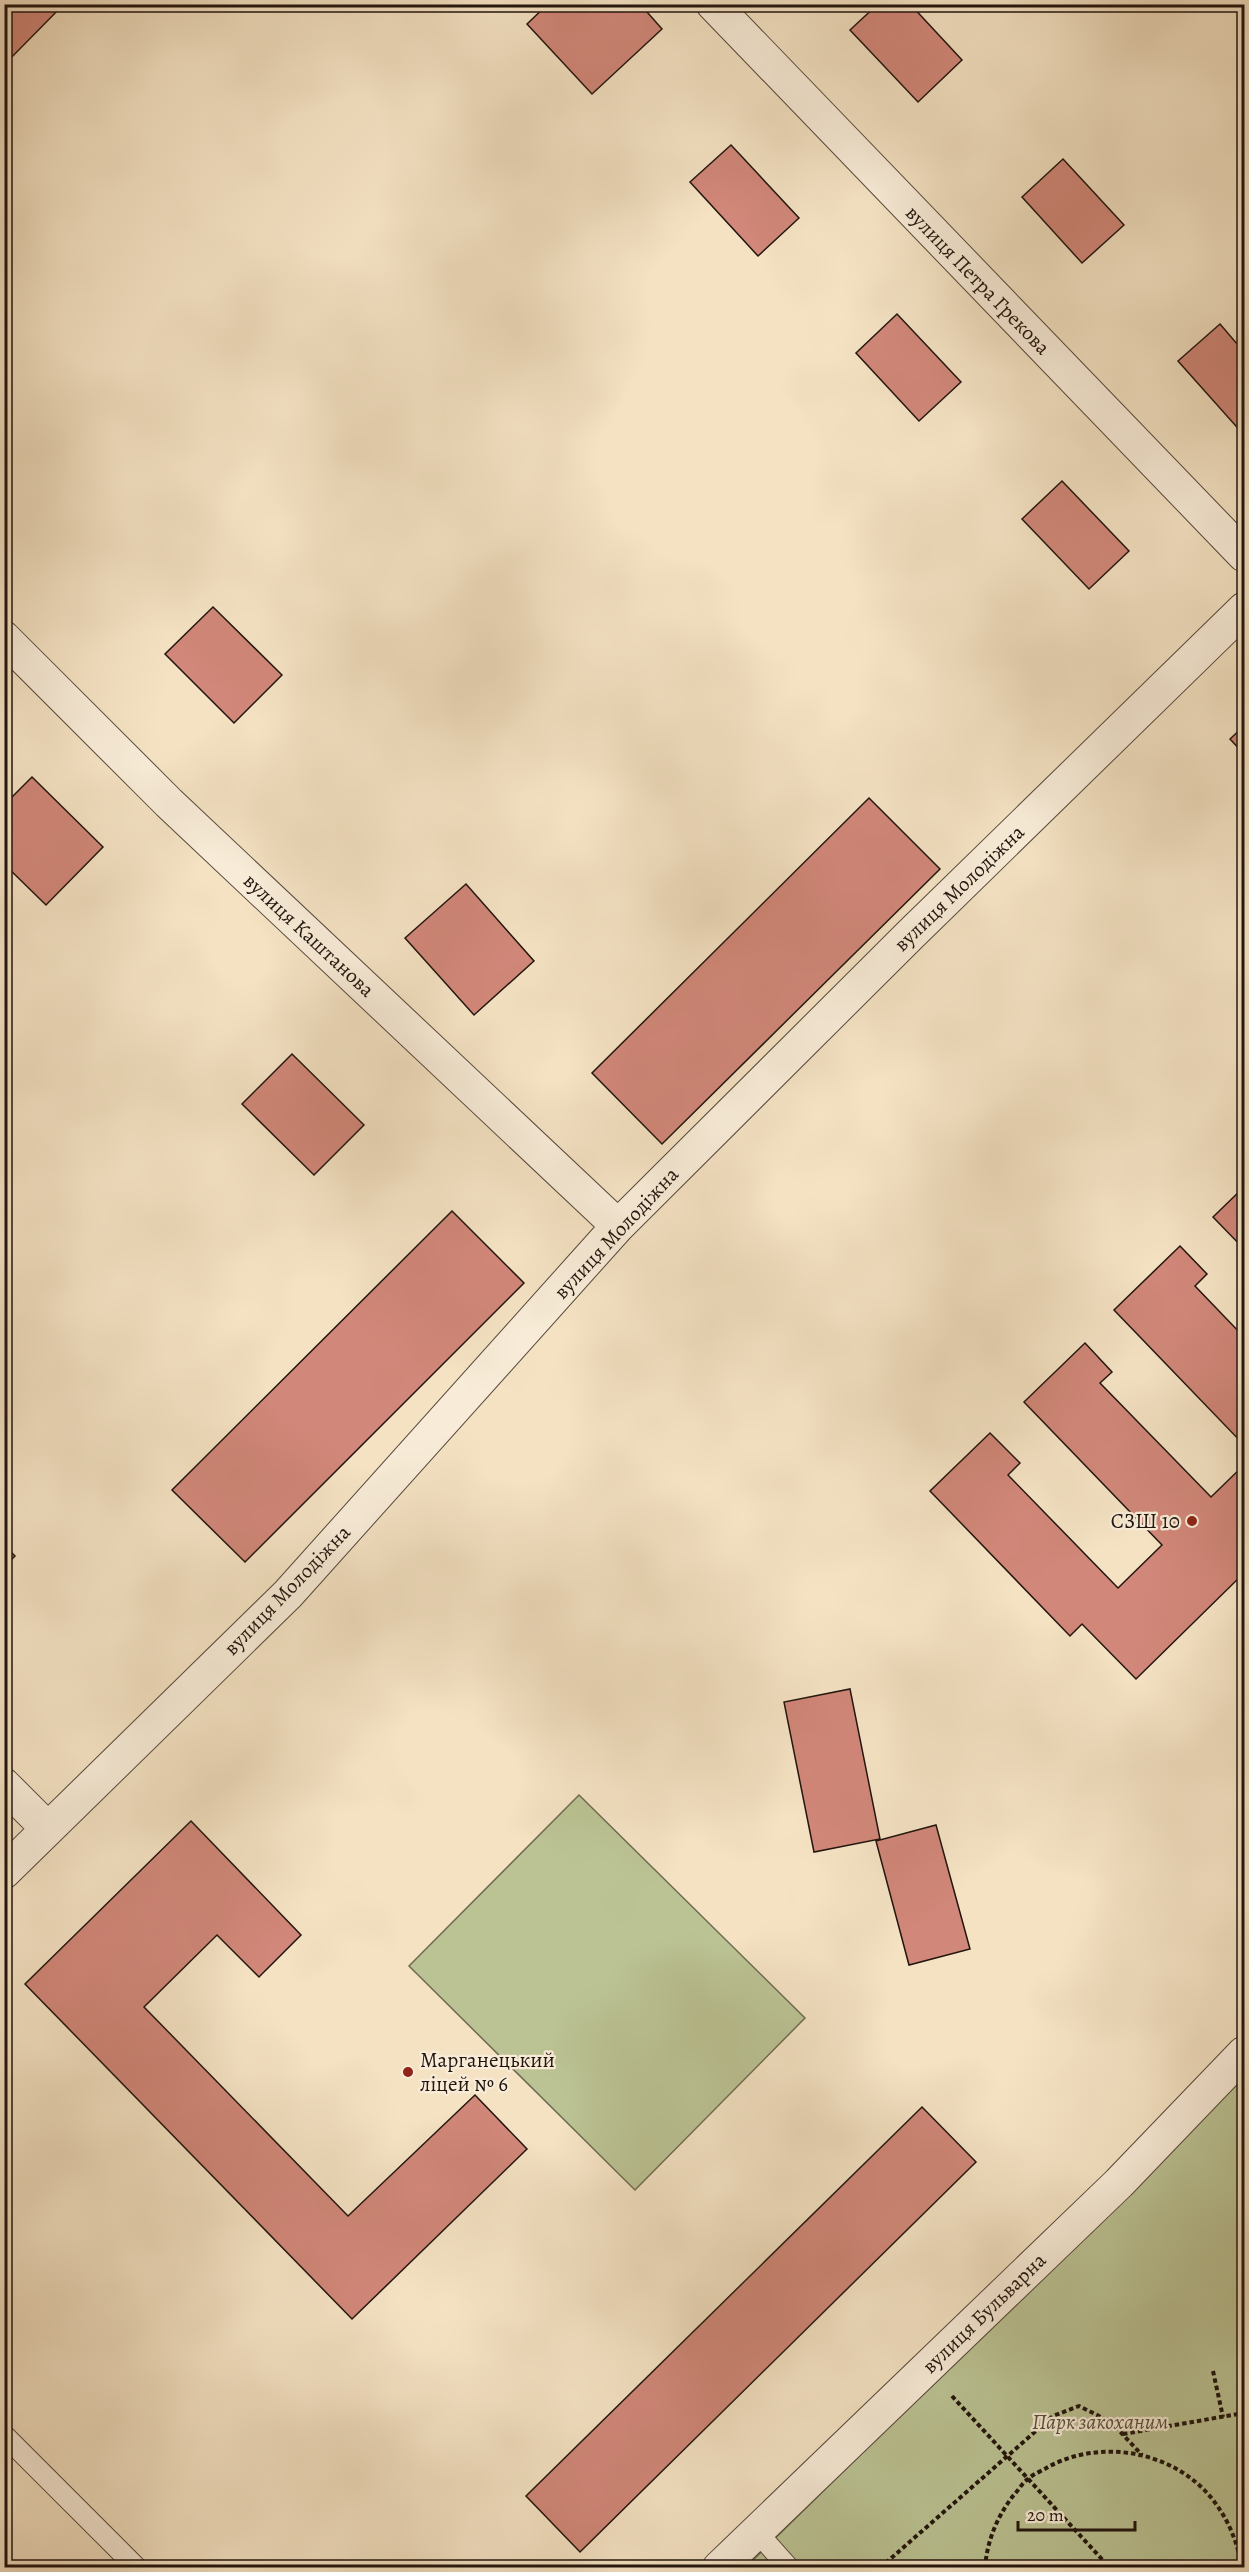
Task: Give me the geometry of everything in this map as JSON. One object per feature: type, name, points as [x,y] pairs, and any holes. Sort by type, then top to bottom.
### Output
[{"type":"street","name":"вулиця Петра Грекова","points":[[712,4],[1188,499],[1245,555]]},
{"type":"street","name":"вулиця Молодіжна","points":[[4,1872],[288,1594],[618,1226],[909,936],[1245,609]]},
{"type":"street","name":"вулиця Каштанова","points":[[4,638],[178,811],[618,1226]]},
{"type":"street","points":[[4,1785],[48,1829]]},
{"type":"street","name":"вулиця Бульварна","points":[[719,2568],[1119,2183],[1245,2054]]},
{"type":"lane","points":[[4,2435],[137,2568]]},
{"type":"lane","points":[[756,2532],[789,2568]]},
{"type":"path","points":[[927,2369],[1110,2568]]},
{"type":"path","points":[[1213,2371],[1223,2417]]},
{"type":"path","points":[[880,2568],[1053,2416],[1079,2406],[1111,2422],[1142,2456]]},
{"type":"path","points":[[1123,2434],[1245,2413]]},
{"type":"path","points":[[985,2568],[986,2554],[993,2529],[1005,2506],[1028,2478],[1063,2459],[1086,2453],[1110,2451],[1142,2456],[1179,2470],[1198,2485],[1216,2503],[1232,2532],[1242,2568]]},
{"type":"green space","points":[[579,1795],[805,2018],[635,2190],[409,1966]]},
{"type":"green space","name":"Парк закоханим","points":[[1244,2077],[1244,2567],[746,2567]]},
{"type":"building","points":[[4,4],[64,4],[4,65]]},
{"type":"building","points":[[548,4],[640,4],[662,29],[592,94],[527,24]]},
{"type":"building","points":[[878,4],[910,4],[962,60],[918,102],[850,30]]},
{"type":"building","points":[[731,145],[799,218],[758,256],[690,182]]},
{"type":"building","points":[[1063,159],[1124,225],[1082,263],[1022,197]]},
{"type":"building","points":[[897,314],[961,382],[919,421],[856,353]]},
{"type":"building","points":[[1220,324],[1244,352],[1243,434],[1178,361]]},
{"type":"building","points":[[1062,481],[1129,551],[1089,589],[1022,519]]},
{"type":"building","points":[[213,607],[282,675],[234,723],[165,654]]},
{"type":"building","points":[[1244,726],[1244,754],[1230,739]]},
{"type":"building","points":[[32,777],[103,847],[46,905],[4,864],[4,805]]},
{"type":"building","points":[[869,798],[940,869],[662,1144],[592,1073]]},
{"type":"building","points":[[466,884],[534,961],[474,1015],[405,938]]},
{"type":"building","points":[[292,1054],[364,1125],[314,1175],[242,1104]]},
{"type":"building","points":[[1244,1187],[1244,1249],[1213,1217]]},
{"type":"building","points":[[452,1211],[524,1283],[245,1562],[172,1490]]},
{"type":"building","points":[[1180,1246],[1207,1274],[1195,1286],[1244,1337],[1244,1445],[1114,1310]]},
{"type":"building","name":"СЗШ 10","points":[[1085,1343],[1112,1372],[1100,1383],[1211,1497],[1244,1465],[1244,1573],[1136,1679],[1082,1624],[1070,1636],[930,1491],[990,1433],[1020,1463],[1008,1475],[1118,1588],[1162,1545],[1024,1402]]},
{"type":"building","points":[[4,1545],[15,1556],[4,1567]]},
{"type":"building","points":[[850,1689],[880,1839],[814,1852],[784,1702]]},
{"type":"building","points":[[191,1821],[301,1935],[259,1977],[217,1935],[144,2007],[348,2216],[475,2095],[527,2149],[352,2319],[25,1984]]},
{"type":"building","points":[[936,1825],[970,1949],[909,1965],[876,1841]]},
{"type":"building","points":[[922,2107],[976,2162],[580,2552],[526,2496]]},
{"type":"place","name":"СЗШ 10","points":[[1192,1521]]},
{"type":"place","name":"Марганецький ліцей № 6","points":[[408,2072]]}]
